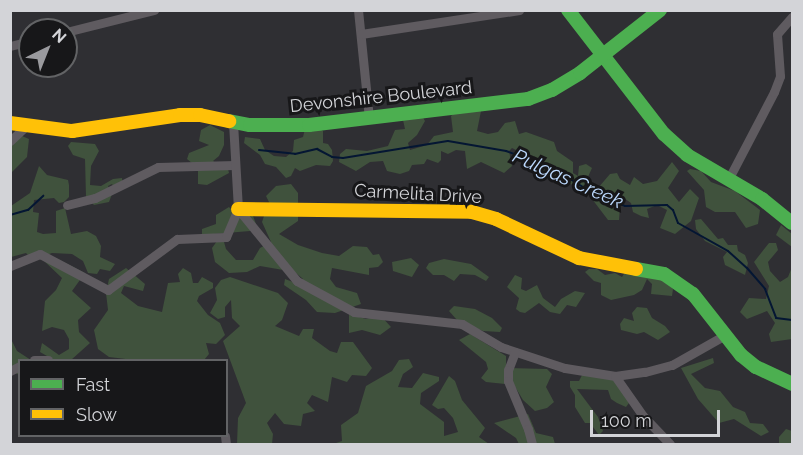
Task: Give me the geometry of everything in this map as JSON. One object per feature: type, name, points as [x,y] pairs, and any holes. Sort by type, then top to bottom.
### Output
[{"type":"street","points":[[78,29],[154,10]]},
{"type":"street","points":[[358,10],[369,118]]},
{"type":"street","points":[[360,34],[519,10]]},
{"type":"street","points":[[568,10],[664,134],[687,155],[762,199],[792,223]]},
{"type":"street","name":"Devonshire Boulevard","points":[[10,123],[88,130],[180,115],[200,115],[250,125],[309,125],[528,99],[552,90],[579,73],[660,10]]},
{"type":"street","points":[[728,180],[774,93],[780,76],[777,34],[792,17]]},
{"type":"street","points":[[10,266],[40,254],[108,290],[177,239],[226,237],[238,209],[233,122]]},
{"type":"street","points":[[10,141],[27,125]]},
{"type":"street","points":[[67,205],[95,198],[158,167],[235,165]]},
{"type":"street","points":[[238,209],[297,281],[354,312],[462,324],[501,347],[565,368],[615,376],[672,365],[725,335]]},
{"type":"street","name":"Carmelita Drive","points":[[238,209],[396,209],[472,212],[496,219],[579,258],[664,274],[693,294],[741,355],[756,367],[792,384]]},
{"type":"street","points":[[515,352],[508,370],[508,381],[532,444]]},
{"type":"street","points":[[615,376],[643,416],[670,444]]},
{"type":"green space","points":[[474,103],[481,111],[477,131],[488,134],[498,132],[505,123],[515,121],[519,134],[526,132],[554,142],[557,151],[573,162],[573,173],[578,176],[579,166],[586,164],[592,168],[587,179],[593,187],[583,191],[569,183],[537,176],[523,163],[520,152],[512,148],[509,151],[512,166],[504,173],[481,162],[467,169],[465,151],[456,150],[448,154],[441,151],[441,160],[438,163],[427,159],[424,164],[412,165],[409,171],[400,174],[387,171],[383,161],[370,162],[356,171],[339,162],[340,154],[346,149],[367,151],[388,146],[395,130],[405,129],[403,120],[421,114],[425,121],[417,135],[408,143],[410,150],[427,145],[434,136],[453,132],[451,116],[456,111]]},
{"type":"green space","points":[[210,125],[224,132],[224,145],[219,156],[213,161],[228,169],[229,173],[207,185],[198,184],[198,168],[187,159],[189,153],[209,145],[199,141],[201,130]]},
{"type":"green space","points":[[316,127],[323,131],[323,143],[328,144],[332,150],[333,161],[330,166],[316,165],[300,171],[295,168],[291,176],[286,178],[276,167],[265,164],[260,155],[244,143],[245,137],[260,139],[265,150],[274,156],[286,157],[293,151],[294,140],[303,137],[305,129]]},
{"type":"green space","points":[[22,136],[29,139],[27,157],[11,173],[10,146]]},
{"type":"green space","points":[[71,142],[95,144],[99,151],[91,166],[90,185],[101,186],[113,179],[122,178],[123,187],[116,192],[112,184],[108,186],[112,194],[109,202],[94,205],[86,197],[85,159],[73,155],[68,146]]},
{"type":"green space","points":[[672,162],[679,171],[668,188],[679,202],[690,189],[699,198],[691,221],[675,234],[660,228],[667,210],[657,205],[647,209],[649,218],[641,216],[633,212],[631,203],[621,196],[619,220],[608,220],[589,195],[610,174],[617,173],[620,179],[630,185],[634,177],[643,184],[657,181]]},
{"type":"green space","points":[[39,166],[47,175],[68,180],[69,197],[59,203],[54,198],[34,200],[33,212],[39,213],[37,232],[56,233],[56,211],[65,208],[71,234],[87,231],[96,236],[101,246],[100,257],[115,264],[110,271],[100,269],[97,274],[88,273],[83,261],[72,254],[52,253],[33,260],[26,253],[11,257],[11,206],[30,193]]},
{"type":"green space","points":[[690,169],[701,171],[711,182],[735,191],[760,210],[758,224],[746,228],[735,212],[715,212],[706,207],[704,190],[687,171]]},
{"type":"green space","points":[[291,184],[298,193],[298,221],[279,234],[298,245],[322,253],[339,256],[353,246],[367,247],[373,255],[379,254],[383,262],[378,267],[369,268],[369,275],[332,268],[330,279],[336,287],[357,293],[361,304],[335,313],[317,312],[306,300],[284,285],[285,279],[298,284],[303,279],[295,272],[260,266],[247,272],[229,273],[215,262],[212,248],[217,241],[224,242],[226,249],[236,260],[253,260],[260,248],[271,242],[262,222],[265,213],[273,210],[266,196],[276,186]]},
{"type":"green space","points":[[229,207],[239,217],[253,216],[256,224],[250,231],[202,235],[202,229],[216,224],[216,215]]},
{"type":"green space","points":[[701,219],[718,239],[723,238],[728,245],[737,245],[738,251],[745,255],[748,263],[745,275],[725,265],[723,257],[727,252],[705,241],[696,229],[695,220]]},
{"type":"green space","points":[[781,225],[792,234],[792,247],[776,235]]},
{"type":"green space","points":[[769,243],[776,243],[778,250],[768,262],[770,271],[780,282],[788,277],[792,267],[792,339],[771,342],[769,334],[775,323],[767,311],[747,319],[740,312],[749,298],[766,299],[769,286],[754,262]]},
{"type":"green space","points":[[56,258],[85,273],[72,291],[91,308],[78,320],[79,332],[90,343],[72,359],[52,359],[40,352],[42,343],[59,355],[69,349],[69,339],[64,330],[52,327],[42,331],[45,301],[56,290],[62,278],[43,260]]},
{"type":"green space","points":[[411,258],[419,265],[412,277],[393,271],[392,262]]},
{"type":"green space","points":[[444,259],[471,264],[489,277],[486,281],[475,275],[460,274],[454,281],[444,275],[433,275],[426,268],[429,263]]},
{"type":"green space","points":[[126,268],[145,284],[143,291],[124,286],[121,293],[138,306],[162,312],[168,283],[180,282],[178,274],[183,268],[191,273],[193,283],[198,283],[202,277],[213,283],[213,288],[199,296],[197,301],[208,315],[220,323],[225,335],[216,344],[206,343],[209,354],[205,359],[109,357],[98,349],[94,330],[108,310],[106,293],[109,279]]},
{"type":"green space","points":[[589,269],[597,269],[605,275],[615,273],[622,277],[627,269],[662,279],[673,289],[672,296],[651,294],[652,284],[647,279],[642,290],[634,295],[611,300],[601,295],[601,283],[594,281],[585,272]]},
{"type":"green space","points":[[515,275],[522,278],[521,289],[526,291],[537,285],[543,298],[555,307],[561,299],[575,291],[585,293],[576,307],[567,305],[560,314],[550,312],[539,303],[525,313],[520,312],[516,309],[519,298],[507,287]]},
{"type":"green space","points":[[230,277],[278,293],[288,303],[282,320],[275,326],[299,336],[303,329],[314,329],[312,338],[330,351],[337,353],[341,342],[353,342],[372,368],[366,376],[352,375],[347,382],[332,377],[328,402],[312,395],[307,403],[315,411],[303,414],[301,426],[284,424],[275,413],[267,423],[273,434],[272,444],[237,444],[238,418],[246,403],[223,341],[240,326],[232,318],[231,300],[225,307],[225,317],[218,319],[210,313],[217,300],[215,288],[221,280]]},
{"type":"green space","points":[[454,306],[475,309],[492,318],[502,328],[500,332],[483,331],[457,320],[449,311]]},
{"type":"green space","points":[[637,307],[647,308],[652,318],[670,332],[658,340],[644,332],[637,334],[621,330],[620,324],[624,318],[634,321],[632,313]]},
{"type":"green space","points":[[349,314],[366,319],[380,315],[391,327],[380,335],[362,330],[349,333]]},
{"type":"green space","points":[[470,334],[506,356],[506,368],[547,369],[552,374],[546,387],[554,402],[547,408],[535,411],[523,400],[514,385],[486,382],[481,378],[488,369],[486,362],[459,340]]},
{"type":"green space","points":[[10,337],[17,351],[29,359],[18,359],[18,374],[11,370]]},
{"type":"green space","points":[[713,358],[714,363],[691,374],[705,388],[720,391],[733,407],[745,412],[750,423],[763,424],[769,432],[761,436],[734,419],[719,423],[698,399],[681,368]]},
{"type":"green space","points":[[409,359],[413,367],[403,374],[398,387],[412,388],[423,373],[439,377],[439,381],[421,393],[420,404],[444,422],[444,436],[458,432],[453,418],[444,408],[438,409],[432,405],[449,376],[455,381],[462,400],[485,428],[479,437],[489,444],[333,444],[342,441],[341,425],[358,413],[366,386],[392,371],[399,360]]},
{"type":"green space","points":[[583,373],[621,379],[629,403],[626,407],[617,403],[611,399],[608,390],[577,389],[598,417],[603,431],[599,435],[590,423],[585,423],[575,407],[575,395],[570,387],[570,381],[579,381]]},
{"type":"green space","points":[[528,414],[536,433],[553,437],[555,444],[519,444],[516,438],[494,423]]},
{"type":"green space","points":[[786,429],[792,431],[792,444],[779,444],[779,437]]},
{"type":"waterway","name":"Pulgas Creek","points":[[259,150],[295,154],[317,149],[332,157],[343,158],[448,141],[506,151],[551,167],[594,194],[625,206],[667,205],[673,210],[678,223],[728,251],[747,268],[765,289],[776,318],[792,320]]},
{"type":"waterway","name":"Pulgas Creek","points":[[10,215],[28,210],[43,196]]},
{"type":"traffic: fast","points":[[568,10],[664,134],[687,155],[762,199],[792,223]]},
{"type":"traffic: fast","points":[[229,121],[250,125],[309,125],[528,99],[552,90],[580,73],[660,10]]},
{"type":"traffic: fast","points":[[636,269],[664,274],[693,294],[741,355],[756,367],[792,384]]},
{"type":"traffic: slow","points":[[10,123],[72,131],[180,115],[200,115],[229,121]]},
{"type":"traffic: slow","points":[[238,209],[472,212],[496,219],[579,258],[636,269]]}]
